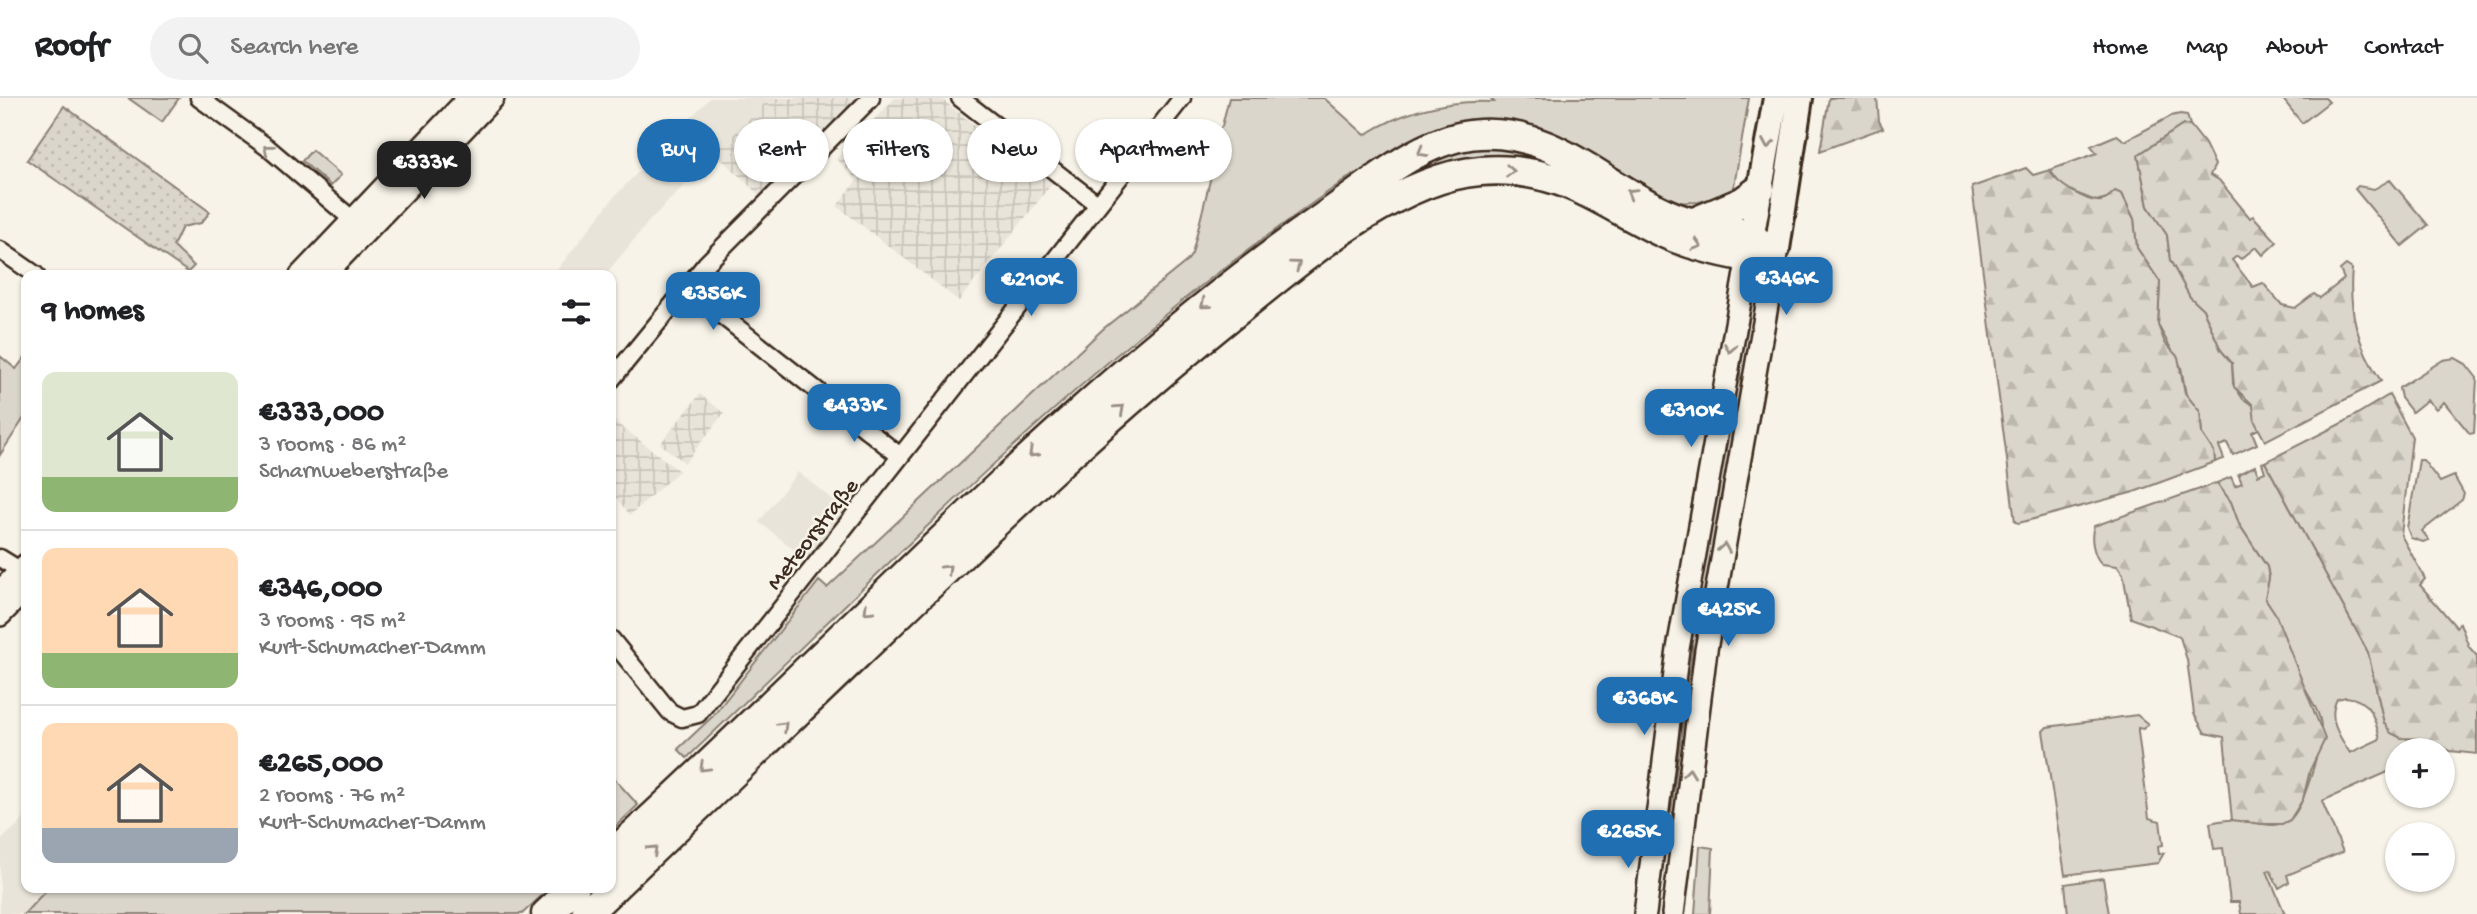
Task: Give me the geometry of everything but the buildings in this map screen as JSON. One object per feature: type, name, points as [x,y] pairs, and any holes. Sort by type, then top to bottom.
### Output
[{"type":"highway","points":[[616,850],[1054,433],[1149,349],[1259,262],[1438,142],[1475,134],[1521,136],[1565,153],[1666,213],[1750,246]]},
{"type":"highway","points":[[616,885],[1014,503],[1119,410],[1278,278],[1345,229],[1377,210],[1408,193],[1452,176],[1475,172],[1521,171],[1570,183],[1667,235],[1750,246]]},
{"type":"highway","points":[[1692,223],[1742,202],[1760,189]]},
{"type":"highway","points":[[546,914],[569,893]]},
{"type":"highway","points":[[586,914],[608,893]]},
{"type":"main road","points":[[306,270],[469,98]]},
{"type":"main road","points":[[329,270],[493,98]]},
{"type":"main road","points":[[1645,914],[1653,830],[1678,649],[1776,98]]},
{"type":"main road","points":[[1673,914],[1706,650],[1777,249],[1800,98]]},
{"type":"main road","points":[[1750,246],[1777,249]]},
{"type":"main road","points":[[0,592],[21,578]]},
{"type":"main road","points":[[0,615],[21,581]]},
{"type":"main road","points":[[1653,830],[1681,834]]},
{"type":"street","points":[[200,98],[267,147],[352,220]]},
{"type":"street","points":[[616,374],[706,264],[871,98]]},
{"type":"street","points":[[960,98],[1097,204]]},
{"type":"street","name":"Meteorstraße","points":[[616,645],[677,716],[691,718],[698,714],[1182,98]]},
{"type":"street","points":[[0,250],[29,270]]},
{"type":"street","points":[[687,288],[900,456]]},
{"type":"street","points":[[0,558],[21,572]]},
{"type":"shaded area","points":[[710,98],[770,98],[749,119],[734,119],[734,135],[720,149],[720,119],[690,119]]},
{"type":"shaded area","points":[[770,98],[858,98],[829,128],[829,119],[749,119]]},
{"type":"shaded area","points":[[895,98],[940,98],[967,119],[967,182],[1053,182],[959,301],[837,206],[855,182],[953,182],[953,119],[875,119]]},
{"type":"shaded area","points":[[734,134],[734,171],[720,158],[720,148]]},
{"type":"shaded area","points":[[843,152],[843,166],[836,159]]},
{"type":"shaded area","points":[[637,173],[637,182],[687,182],[650,220],[609,270],[557,270],[615,196]]},
{"type":"shaded area","points":[[745,182],[776,182],[761,197]]},
{"type":"shaded area","points":[[700,394],[724,413],[685,463],[660,444]]},
{"type":"shaded area","points":[[616,422],[679,471],[630,515],[616,498]]},
{"type":"shaded area","points":[[798,472],[848,512],[809,561],[759,522]]},
{"type":"shaded area","points":[[21,822],[21,893],[43,893],[24,914],[0,914],[0,841]]},
{"type":"green space","points":[[128,98],[179,98],[162,122]]},
{"type":"green space","points":[[1229,98],[1324,98],[1365,135],[1395,119],[1426,108],[1494,102],[1490,98],[1749,98],[1733,192],[1699,202],[1662,203],[1527,128],[1359,183],[1352,175],[1203,285],[1053,410],[929,524],[687,758],[678,749],[713,716],[819,581],[827,588],[1103,329],[1187,261],[1192,254],[1210,182],[1232,182],[1232,119],[1224,119]]},
{"type":"green space","points":[[1829,98],[1877,98],[1879,121],[1883,128],[1820,151]]},
{"type":"green space","points":[[2282,98],[2325,98],[2329,102],[2302,123]]},
{"type":"green space","points":[[64,106],[210,212],[201,223],[182,227],[173,246],[194,266],[185,270],[27,160]]},
{"type":"green space","points":[[2187,115],[2190,125],[2183,125],[2138,155],[2148,206],[2167,235],[2170,260],[2190,297],[2203,309],[2221,350],[2232,363],[2233,384],[2243,399],[2253,405],[2259,429],[2252,432],[2257,444],[2233,455],[2227,443],[2219,446],[2224,459],[2215,462],[2214,452],[2202,434],[2200,412],[2186,395],[2181,367],[2158,325],[2160,282],[2137,248],[2134,219],[2122,194],[2096,201],[2063,188],[2050,170],[2097,153],[2091,146],[2117,135],[2125,141],[2171,116]]},
{"type":"green space","points":[[2183,125],[2190,125],[2205,144],[2215,165],[2210,175],[2219,180],[2250,218],[2253,216],[2277,242],[2263,255],[2256,247],[2241,259],[2237,256],[2232,260],[2253,287],[2263,283],[2282,305],[2295,308],[2314,294],[2320,298],[2344,279],[2340,270],[2346,265],[2352,269],[2356,328],[2366,355],[2381,381],[2265,441],[2255,422],[2253,405],[2234,387],[2232,363],[2221,350],[2203,309],[2190,297],[2170,260],[2167,235],[2148,206],[2138,155]]},
{"type":"green space","points":[[1483,141],[1566,161],[1554,166],[1373,195],[1414,164]]},
{"type":"green space","points":[[312,150],[341,175],[331,186],[302,161]]},
{"type":"green space","points":[[2026,168],[2033,175],[2050,170],[2064,186],[2095,201],[2109,197],[2115,191],[2122,194],[2134,219],[2137,248],[2160,282],[2158,325],[2165,343],[2178,357],[2185,393],[2200,412],[2202,434],[2214,452],[2215,462],[2134,492],[2019,523],[2015,522],[1972,187]]},
{"type":"green space","points":[[2390,180],[2428,225],[2402,246],[2355,189],[2358,186],[2374,189]]},
{"type":"green space","points":[[1750,285],[1755,286],[1740,370],[1741,390],[1674,814],[1671,811],[1692,651],[1692,625]]},
{"type":"green space","points":[[0,356],[16,369],[21,362],[21,423],[0,455]]},
{"type":"green space","points":[[2455,358],[2466,364],[2477,378],[2474,433],[2470,434],[2444,402],[2436,409],[2427,400],[2412,412],[2401,398],[2399,388],[2443,360]]},
{"type":"green space","points":[[2389,395],[2412,437],[2401,535],[2425,579],[2420,585],[2456,627],[2460,623],[2469,647],[2477,656],[2477,754],[2455,752],[2455,738],[2401,738],[2391,733],[2384,723],[2368,652],[2265,462],[2344,422]]},
{"type":"green space","points":[[2419,460],[2423,460],[2440,482],[2454,476],[2464,494],[2462,500],[2422,531],[2429,540],[2423,542],[2411,538],[2407,528]]},
{"type":"green space","points":[[2265,462],[2368,652],[2384,723],[2406,738],[2385,738],[2385,773],[2322,801],[2343,852],[2287,875],[2289,882],[2279,888],[2270,870],[2267,871],[2285,914],[2241,914],[2239,902],[2230,902],[2223,848],[2214,849],[2210,823],[2243,820],[2277,825],[2289,820],[2295,814],[2306,790],[2321,735],[2318,715],[2296,672],[2276,618],[2265,598],[2269,578],[2267,567],[2239,524],[2231,502],[2217,483],[2231,477],[2235,486],[2242,483],[2238,474],[2255,466],[2258,475],[2265,472],[2262,463]],"holes":[[[2346,697],[2361,701],[2370,711],[2380,739],[2350,753],[2338,734],[2334,706],[2337,699]]]},
{"type":"green space","points":[[2217,483],[2231,502],[2239,524],[2267,567],[2269,578],[2265,598],[2275,613],[2325,739],[2310,770],[2303,799],[2290,820],[2282,824],[2232,820],[2224,737],[2205,733],[2194,714],[2187,660],[2180,637],[2131,618],[2123,574],[2117,566],[2102,564],[2093,546],[2094,526]]},
{"type":"green space","points":[[2137,715],[2148,724],[2143,729],[2138,728],[2138,732],[2149,818],[2160,821],[2163,845],[2158,846],[2159,854],[2164,853],[2158,863],[2065,875],[2043,731],[2047,727]]},
{"type":"green space","points":[[616,781],[638,805],[616,826]]},
{"type":"green space","points":[[1700,846],[1713,848],[1710,914],[1695,914]]},
{"type":"green space","points":[[2103,878],[2109,914],[2068,914],[2065,884]]},
{"type":"green space","points":[[43,893],[545,893],[522,914],[24,914]]}]
